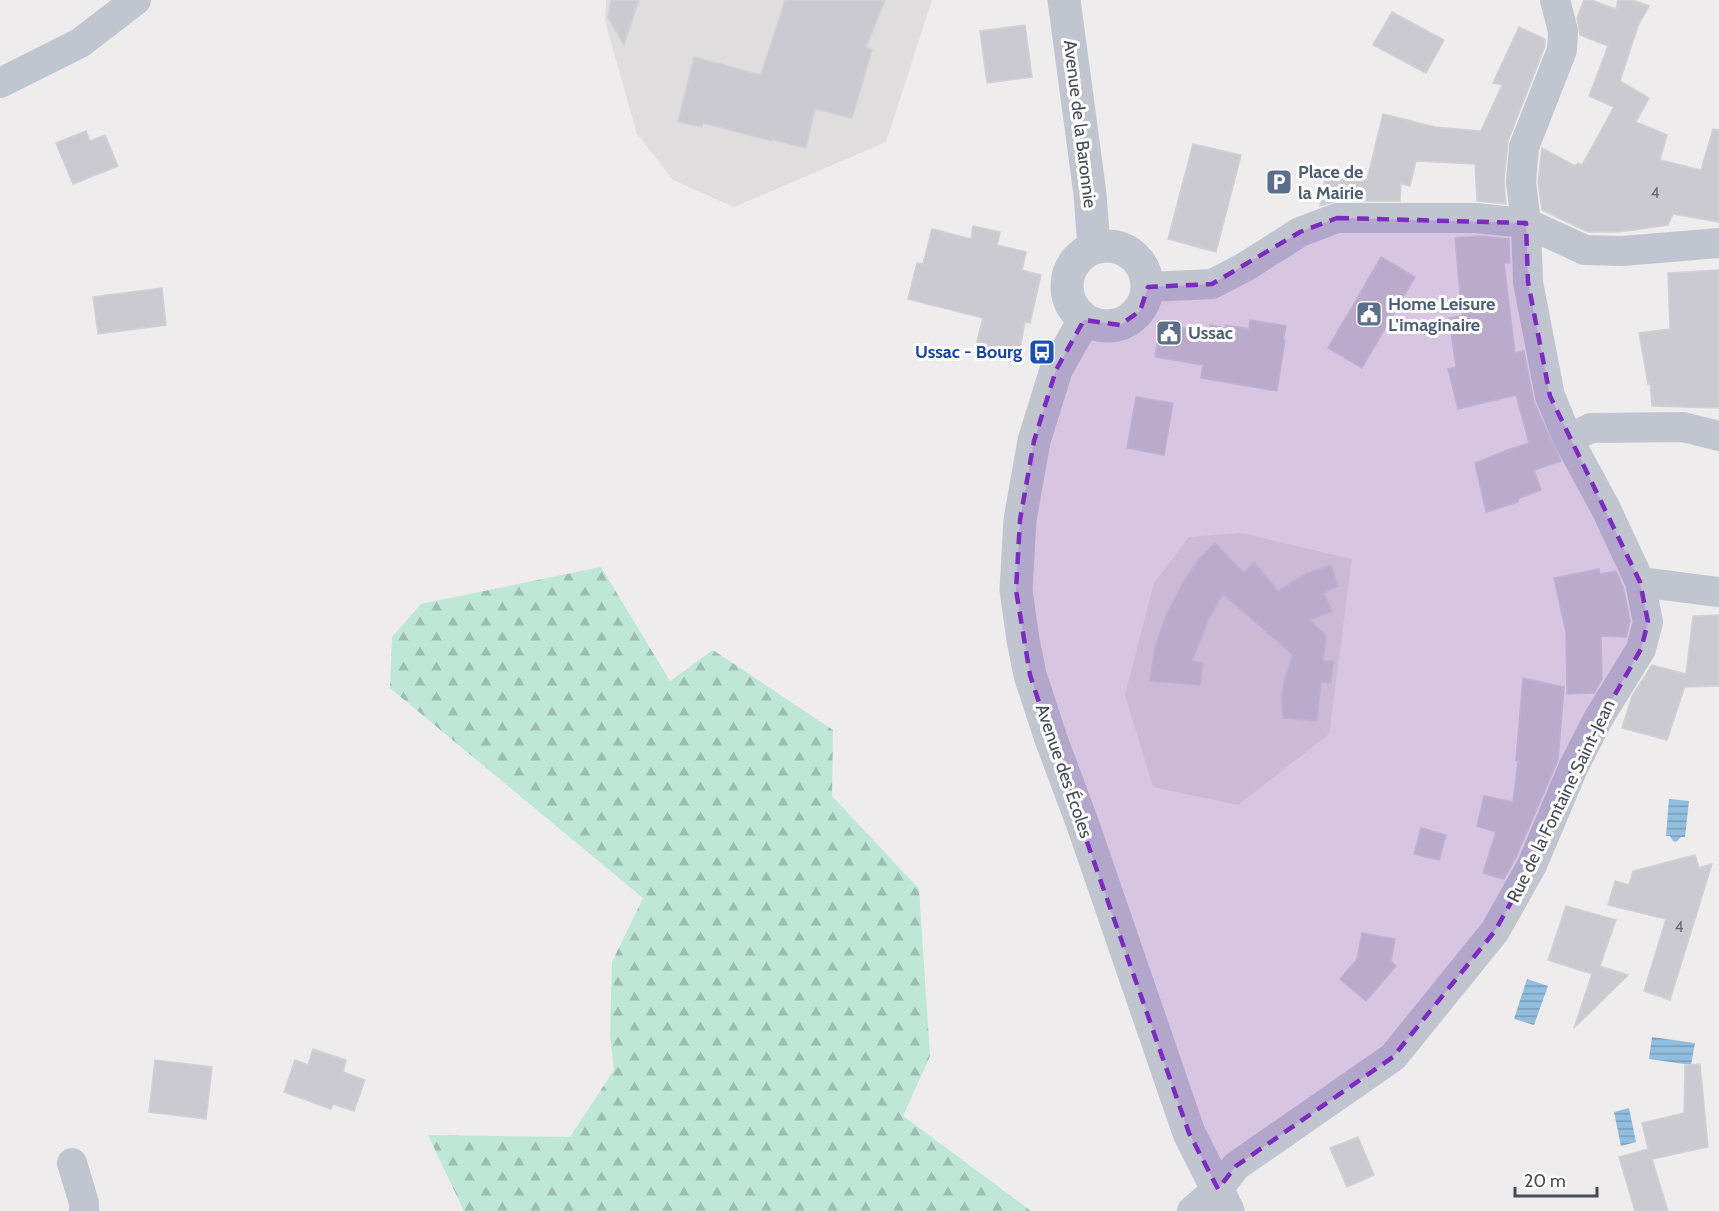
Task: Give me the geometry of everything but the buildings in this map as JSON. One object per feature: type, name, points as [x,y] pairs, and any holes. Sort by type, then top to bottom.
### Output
[{"type":"street","points":[[0,83],[80,43],[136,0]]},
{"type":"street","name":"Avenue de la Baronnie","points":[[1064,0],[1090,194],[1094,248]]},
{"type":"street","name":"Rue de la Fontaine Saint-Jean","points":[[1192,1211],[1223,1200],[1236,1166],[1393,1057],[1495,931],[1532,865],[1573,768],[1598,719],[1641,649],[1648,622],[1640,582],[1606,509],[1568,439],[1550,396],[1528,282],[1526,223],[1521,182],[1524,147],[1562,50],[1563,31],[1555,0]]},
{"type":"street","points":[[1148,287],[1212,284],[1245,267],[1300,232],[1338,218],[1475,218],[1526,223],[1585,249],[1622,251],[1719,243]]},
{"type":"street","points":[[1107,245],[1120,247],[1141,262],[1148,287],[1140,311],[1131,319],[1120,325],[1108,327],[1095,325],[1084,320],[1069,300],[1068,274],[1083,254],[1094,248],[1107,245]]},
{"type":"street","name":"Avenue des Écoles","points":[[1084,320],[1056,370],[1034,441],[1020,520],[1016,590],[1023,640],[1030,675],[1051,739],[1189,1132],[1223,1200]]},
{"type":"street","points":[[1568,439],[1591,428],[1683,427],[1719,436]]},
{"type":"street","points":[[1640,582],[1719,592]]},
{"type":"street","points":[[72,1163],[84,1203],[84,1211]]},
{"type":"highlighted area","points":[[1337,218],[1526,223],[1528,282],[1550,396],[1640,582],[1648,622],[1641,649],[1573,768],[1532,865],[1495,931],[1393,1057],[1236,1166],[1218,1189],[1189,1133],[1051,739],[1030,675],[1016,590],[1020,520],[1034,441],[1056,370],[1084,320],[1120,325],[1140,311],[1148,287],[1212,284],[1300,232]]},
{"type":"shaded area","points":[[606,0],[932,0],[886,142],[734,207],[673,180],[637,134],[605,21]]},
{"type":"shaded area","points":[[1241,533],[1352,559],[1329,734],[1238,805],[1153,787],[1125,695],[1154,583],[1189,537]]},
{"type":"green space","points":[[601,567],[670,681],[713,650],[833,730],[832,796],[919,889],[930,1056],[903,1116],[1031,1211],[464,1211],[428,1135],[570,1137],[614,1070],[610,1036],[612,962],[643,898],[390,688],[392,637],[421,604]]},
{"type":"water","points":[[1669,799],[1689,801],[1685,837],[1681,837],[1676,842],[1670,836],[1666,836]]},
{"type":"water","points":[[1527,979],[1548,986],[1534,1025],[1514,1019]]},
{"type":"water","points":[[1652,1037],[1695,1043],[1691,1065],[1649,1059]]},
{"type":"water","points":[[1629,1108],[1636,1142],[1621,1146],[1614,1112]]},
{"type":"place","name":"Place de la Mairie","points":[[1279,182]]},
{"type":"place","name":"Home Leisure L'imaginaire","points":[[1369,314]]},
{"type":"place","name":"Ussac","points":[[1169,333]]},
{"type":"place","name":"Ussac - Bourg","points":[[1042,352]]}]
